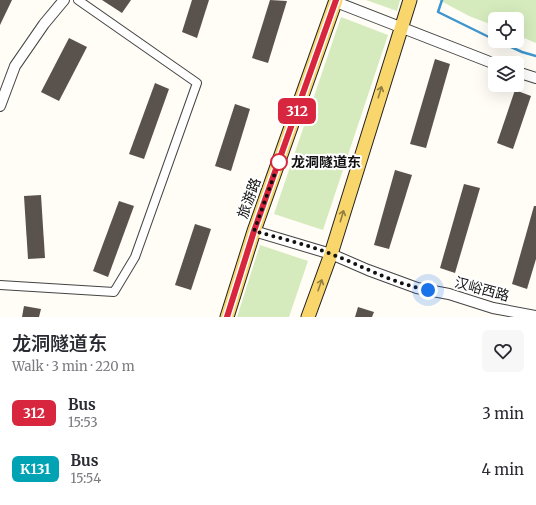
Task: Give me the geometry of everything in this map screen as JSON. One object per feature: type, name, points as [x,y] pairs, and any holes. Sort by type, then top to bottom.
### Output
[{"type":"main road","points":[[308,317],[331,254],[400,28],[410,0]]},
{"type":"main road","name":"旅游路","points":[[227,317],[254,231],[336,1]]},
{"type":"street","points":[[0,106],[15,66],[44,24],[64,0]]},
{"type":"street","points":[[0,284],[114,292],[135,257],[197,83],[78,0]]},
{"type":"street","points":[[336,1],[400,28],[488,61]]},
{"type":"street","points":[[524,74],[536,78]]},
{"type":"street","name":"汉峪西路","points":[[254,231],[331,254],[368,270],[417,288],[449,294],[493,308],[536,316]]},
{"type":"green space","points":[[366,0],[400,0],[397,11]]},
{"type":"green space","points":[[439,0],[536,0],[536,43],[524,38],[524,12],[488,12],[488,23],[469,16]]},
{"type":"green space","points":[[341,17],[388,35],[323,230],[274,214]]},
{"type":"green space","points":[[260,245],[308,261],[289,317],[237,317]]},
{"type":"building","points":[[0,0],[12,0],[0,25]]},
{"type":"building","points":[[102,0],[131,0],[122,13]]},
{"type":"building","points":[[192,0],[209,0],[197,38],[182,32]]},
{"type":"building","points":[[270,0],[287,1],[268,63],[252,58]]},
{"type":"building","points":[[69,38],[87,47],[59,101],[41,92]]},
{"type":"building","points":[[435,59],[450,64],[426,148],[410,144]]},
{"type":"building","points":[[155,83],[169,89],[144,159],[129,154]]},
{"type":"building","points":[[514,92],[520,92],[531,96],[513,149],[497,143]]},
{"type":"building","points":[[235,104],[250,109],[231,171],[215,166]]},
{"type":"building","points":[[395,170],[412,175],[389,249],[374,245]]},
{"type":"building","points":[[464,184],[480,188],[455,273],[440,268]]},
{"type":"building","points":[[41,195],[45,258],[28,259],[24,196]]},
{"type":"building","points":[[119,201],[134,206],[108,277],[93,271]]},
{"type":"building","points":[[534,206],[536,206],[536,259],[527,289],[512,284]]},
{"type":"building","points":[[195,224],[211,229],[191,290],[175,285]]},
{"type":"building","points":[[24,306],[41,309],[39,317],[22,317]]},
{"type":"building","points":[[358,307],[374,312],[372,317],[355,317]]},
{"type":"waterway","points":[[442,0],[438,12],[488,37]]},
{"type":"waterway","points":[[513,48],[536,56]]},
{"type":"bus line","name":"312","points":[[227,317],[254,231],[336,0]]},
{"type":"place","name":"龙洞隧道东","points":[[279,162]]},
{"type":"route","points":[[279,162],[254,231],[331,254],[368,270],[417,288],[428,290]]}]
